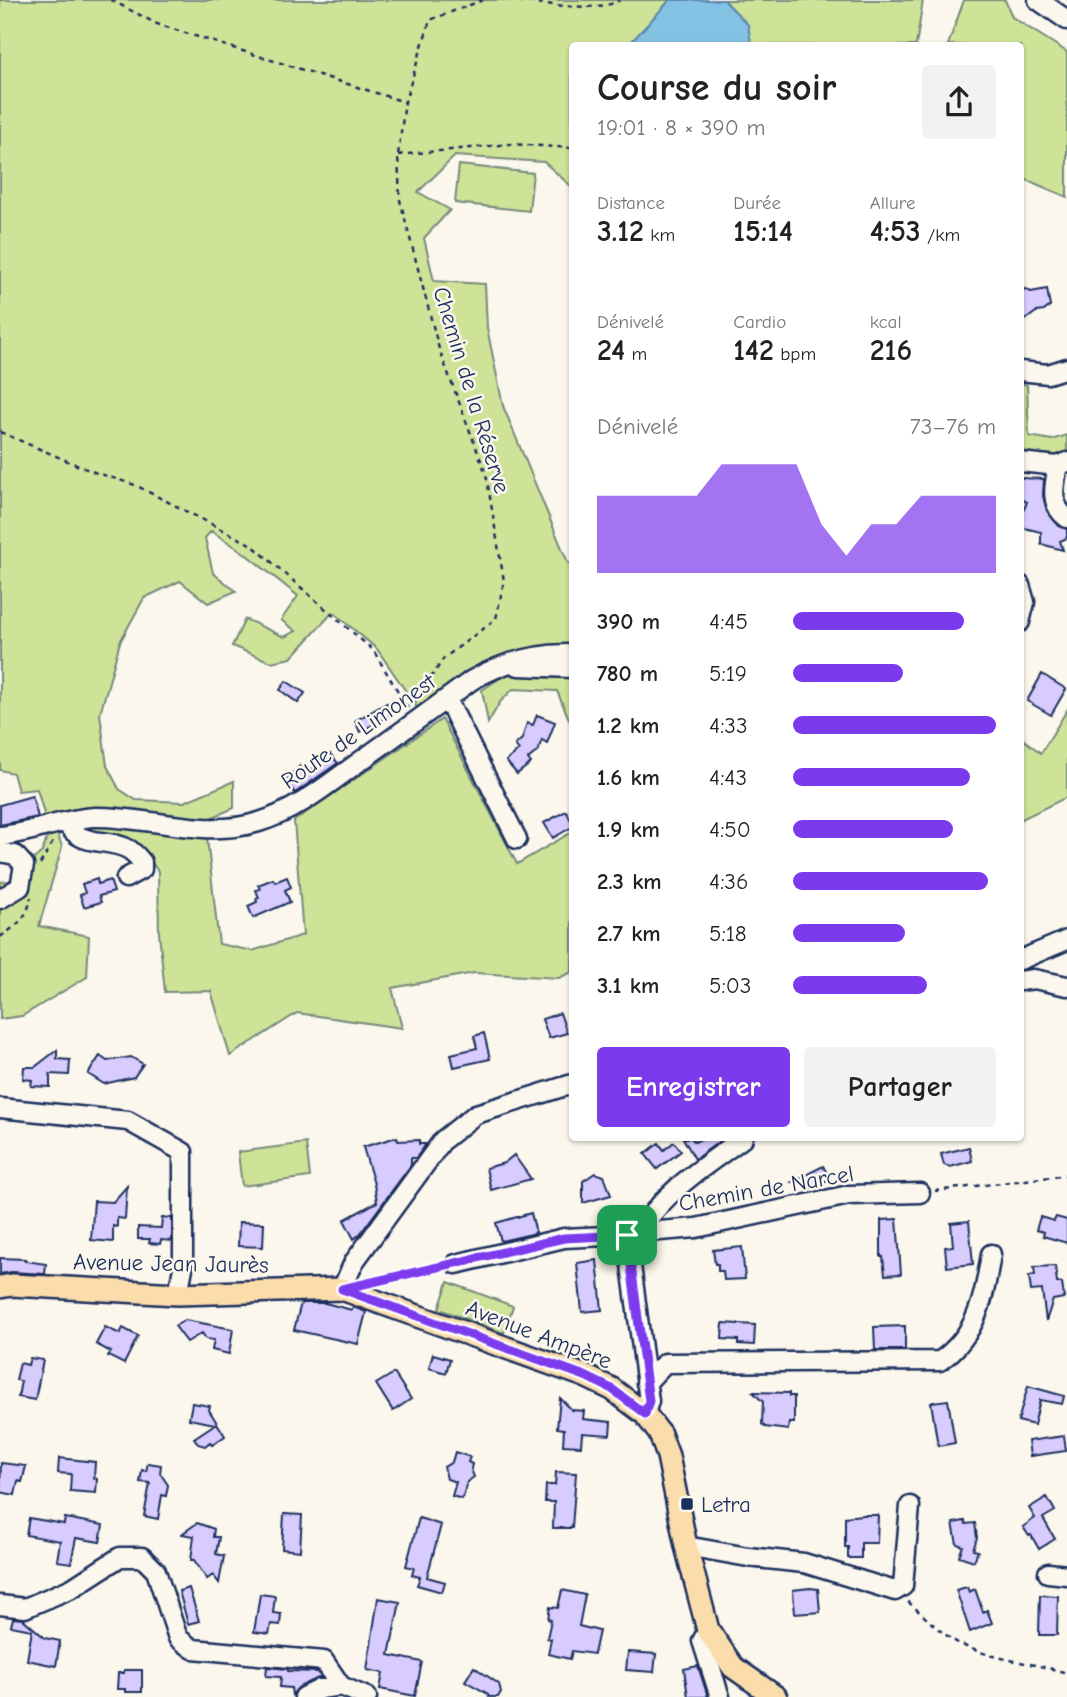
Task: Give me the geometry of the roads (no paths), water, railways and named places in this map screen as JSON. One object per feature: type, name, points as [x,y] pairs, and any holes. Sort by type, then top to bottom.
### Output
[{"type":"main road","name":"Avenue Jean Jaurès","points":[[0,1287],[12,1285],[178,1294],[342,1289]]},
{"type":"main road","name":"Avenue Ampère","points":[[342,1289],[585,1376],[612,1389],[645,1414],[660,1434],[668,1456],[686,1546],[708,1629],[733,1667],[776,1697]]},
{"type":"street","points":[[1038,0],[1067,20]]},
{"type":"street","points":[[1024,371],[1048,374],[1067,368]]},
{"type":"street","points":[[1024,462],[1062,464],[1053,493],[1059,512],[1067,517]]},
{"type":"street","name":"Route de Limonest","points":[[0,836],[91,817],[195,828],[231,829],[257,823],[284,813],[319,791],[472,680],[524,657],[569,654]]},
{"type":"street","points":[[508,663],[521,667],[569,668]]},
{"type":"street","points":[[447,699],[517,839]]},
{"type":"street","points":[[66,822],[72,833],[83,839],[130,850],[142,862],[142,869],[126,878]]},
{"type":"street","points":[[0,852],[15,855],[24,865],[20,887],[0,899]]},
{"type":"street","points":[[1024,958],[1067,940]]},
{"type":"street","points":[[1024,980],[1034,979],[1067,986]]},
{"type":"street","points":[[342,1289],[354,1262],[443,1140],[476,1114],[569,1085]]},
{"type":"street","points":[[0,1108],[128,1121],[183,1152],[183,1268],[178,1294]]},
{"type":"street","points":[[645,1414],[649,1401],[634,1233],[673,1191],[739,1141]]},
{"type":"street","name":"Chemin de Narcel","points":[[456,1264],[564,1238],[696,1228],[849,1195],[920,1193]]},
{"type":"street","points":[[646,1383],[666,1363],[940,1361],[957,1349],[974,1323],[985,1290],[991,1254]]},
{"type":"street","points":[[686,1546],[804,1563],[895,1591],[904,1586],[910,1506]]},
{"type":"street","points":[[0,1605],[25,1608],[72,1588],[120,1558],[142,1557],[156,1572],[178,1638],[193,1649],[324,1661],[341,1686]]},
{"type":"street","points":[[1048,1573],[1067,1575]]},
{"type":"street","points":[[708,1629],[702,1641],[720,1697]]},
{"type":"street","points":[[303,1697],[320,1689],[341,1686],[367,1697]]},
{"type":"water","points":[[670,0],[724,0],[748,25],[751,42],[634,42],[632,41]]},
{"type":"place","name":"Letra","points":[[687,1504]]}]
